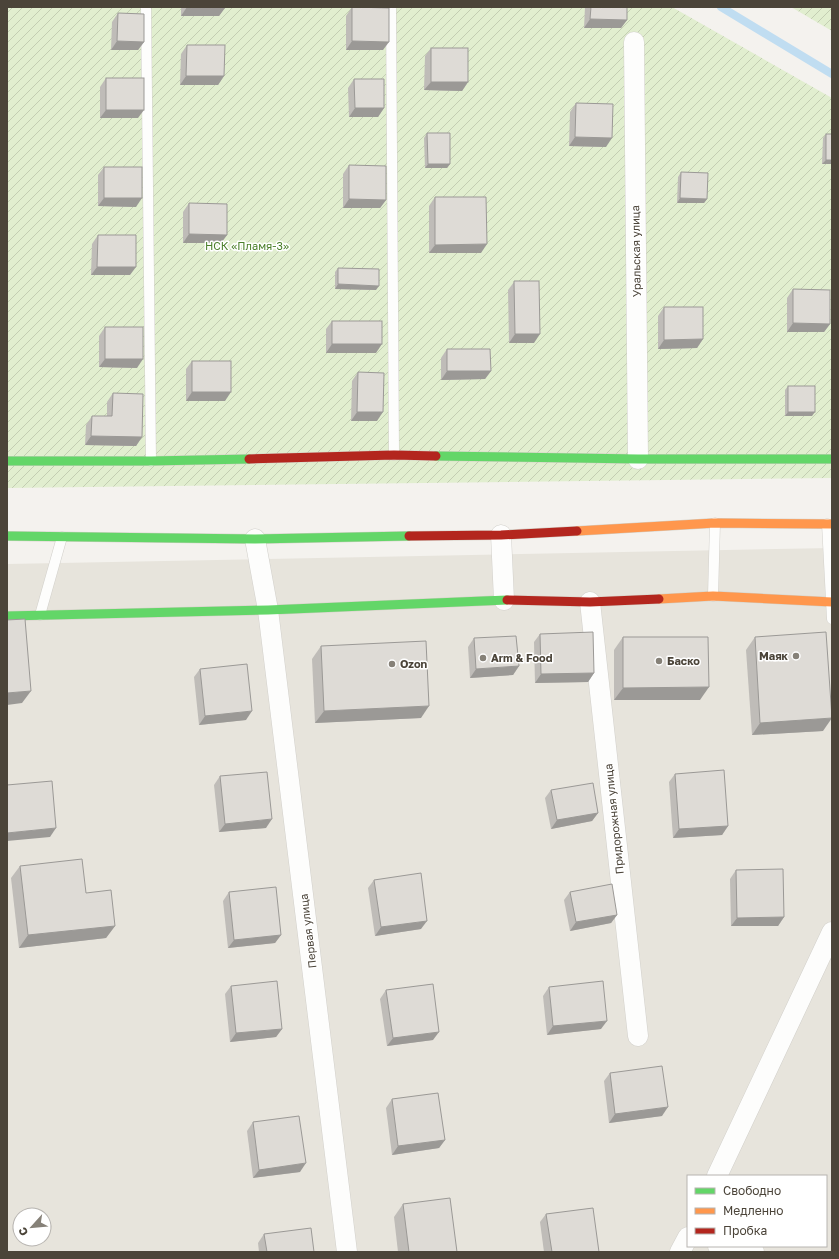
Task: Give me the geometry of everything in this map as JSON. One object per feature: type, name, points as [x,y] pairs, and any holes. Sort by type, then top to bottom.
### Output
[{"type":"street","name":"Уральская улица","points":[[634,42],[638,458]]},
{"type":"street","points":[[7,461],[150,461],[394,455],[638,458],[832,458]]},
{"type":"street","points":[[7,536],[255,539],[501,535],[715,523],[829,524]]},
{"type":"street","points":[[501,535],[504,600]]},
{"type":"street","name":"Первая улица","points":[[255,539],[268,610],[347,1252]]},
{"type":"street","points":[[7,616],[268,610],[504,600],[590,602],[713,596],[831,602]]},
{"type":"street","name":"Придорожная улица","points":[[590,602],[638,1036]]},
{"type":"street","points":[[717,1175],[830,940]]},
{"type":"street","points":[[724,1247],[754,1252]]},
{"type":"lane","points":[[146,7],[150,461]]},
{"type":"lane","points":[[391,7],[394,455]]},
{"type":"lane","points":[[713,596],[715,523]]},
{"type":"lane","points":[[829,524],[832,618]]},
{"type":"lane","points":[[40,615],[62,537]]},
{"type":"shaded area","points":[[832,548],[832,1252],[7,1252],[7,564]]},
{"type":"green space","name":"НСК «Пламя-3»","points":[[7,7],[672,7],[832,98],[832,478],[7,488]]},
{"type":"green space","points":[[791,7],[832,7],[832,31]]},
{"type":"building","points":[[187,7],[225,7],[225,8]]},
{"type":"building","points":[[352,7],[389,8],[389,42],[352,41]]},
{"type":"building","points":[[591,7],[627,7],[627,20],[590,19]]},
{"type":"building","points":[[118,13],[144,14],[144,42],[117,41]]},
{"type":"building","points":[[187,45],[225,45],[224,76],[186,76]]},
{"type":"building","points":[[431,48],[468,48],[468,82],[431,82]]},
{"type":"building","points":[[106,78],[144,78],[144,110],[106,110]]},
{"type":"building","points":[[354,79],[384,79],[384,108],[355,108]]},
{"type":"building","points":[[576,103],[613,104],[612,138],[575,137]]},
{"type":"building","points":[[427,133],[450,133],[450,164],[428,164]]},
{"type":"building","points":[[826,134],[832,134],[832,160],[826,160]]},
{"type":"building","points":[[349,165],[386,166],[386,200],[349,199]]},
{"type":"building","points":[[104,167],[142,167],[142,198],[104,198]]},
{"type":"building","points":[[681,172],[708,173],[707,199],[680,198]]},
{"type":"building","points":[[435,197],[486,197],[487,244],[435,245]]},
{"type":"building","points":[[189,203],[227,204],[227,235],[189,234]]},
{"type":"building","points":[[98,235],[136,235],[136,267],[97,267]]},
{"type":"building","points":[[338,268],[379,269],[379,286],[338,284]]},
{"type":"building","points":[[514,281],[539,281],[540,334],[515,334]]},
{"type":"building","points":[[793,289],[830,290],[830,324],[793,323]]},
{"type":"building","points":[[664,307],[703,307],[703,339],[664,340]]},
{"type":"building","points":[[332,321],[382,321],[382,344],[332,344]]},
{"type":"building","points":[[105,327],[143,327],[143,359],[105,359]]},
{"type":"building","points":[[447,349],[490,349],[491,371],[447,371]]},
{"type":"building","points":[[192,361],[231,361],[231,392],[192,392]]},
{"type":"building","points":[[358,372],[384,373],[383,412],[357,412]]},
{"type":"building","points":[[788,386],[815,386],[815,412],[788,412]]},
{"type":"building","points":[[113,393],[143,394],[142,437],[91,436],[92,416],[112,416]]},
{"type":"building","points":[[25,619],[31,691],[7,693],[7,620]]},
{"type":"building","points":[[593,632],[594,673],[541,674],[540,634]]},
{"type":"building","points":[[826,632],[832,718],[760,723],[755,637]]},
{"type":"building","points":[[516,636],[519,666],[476,669],[474,638]]},
{"type":"building","points":[[623,637],[708,637],[709,687],[623,688]]},
{"type":"building","points":[[426,641],[429,706],[324,711],[321,646]]},
{"type":"building","points":[[247,664],[252,711],[205,716],[200,669]]},
{"type":"building","points":[[724,770],[728,826],[679,829],[675,774]]},
{"type":"building","points":[[267,772],[272,819],[225,824],[220,776]]},
{"type":"building","points":[[52,781],[56,828],[7,833],[7,785]]},
{"type":"building","points":[[593,783],[598,813],[557,820],[551,790]]},
{"type":"building","points":[[82,859],[86,893],[111,890],[115,926],[28,935],[20,866]]},
{"type":"building","points":[[783,869],[784,917],[737,918],[736,870]]},
{"type":"building","points":[[421,873],[427,921],[381,927],[374,880]]},
{"type":"building","points":[[612,884],[617,915],[576,922],[570,892]]},
{"type":"building","points":[[276,887],[281,935],[234,940],[229,892]]},
{"type":"building","points":[[277,981],[282,1029],[236,1033],[231,986]]},
{"type":"building","points":[[603,981],[607,1021],[553,1026],[549,987]]},
{"type":"building","points":[[433,984],[439,1032],[393,1038],[386,990]]},
{"type":"building","points":[[662,1066],[668,1107],[615,1114],[610,1073]]},
{"type":"building","points":[[438,1093],[445,1140],[398,1146],[392,1099]]},
{"type":"building","points":[[299,1116],[306,1163],[259,1170],[253,1122]]},
{"type":"building","points":[[450,1198],[457,1252],[409,1252],[403,1204]]},
{"type":"building","points":[[593,1208],[599,1252],[552,1252],[546,1214]]},
{"type":"building","points":[[311,1228],[314,1252],[267,1252],[264,1234]]},
{"type":"waterway","points":[[721,7],[832,74]]},
{"type":"traffic: fast","points":[[436,456],[638,459],[832,459]]},
{"type":"traffic: fast","points":[[7,461],[249,459]]},
{"type":"traffic: fast","points":[[7,536],[255,539],[409,536]]},
{"type":"traffic: fast","points":[[7,616],[268,610],[507,600]]},
{"type":"traffic: slow","points":[[577,531],[715,523],[832,524]]},
{"type":"traffic: slow","points":[[659,599],[713,596],[832,602]]},
{"type":"traffic: jam","points":[[249,459],[394,455],[436,456]]},
{"type":"traffic: jam","points":[[409,536],[501,535],[577,531]]},
{"type":"traffic: jam","points":[[507,600],[590,602],[659,599]]},
{"type":"place","name":"Маяк","points":[[796,656]]},
{"type":"place","name":"Arm & Food","points":[[483,658]]},
{"type":"place","name":"Баско","points":[[659,661]]},
{"type":"place","name":"Ozon","points":[[392,664]]}]
